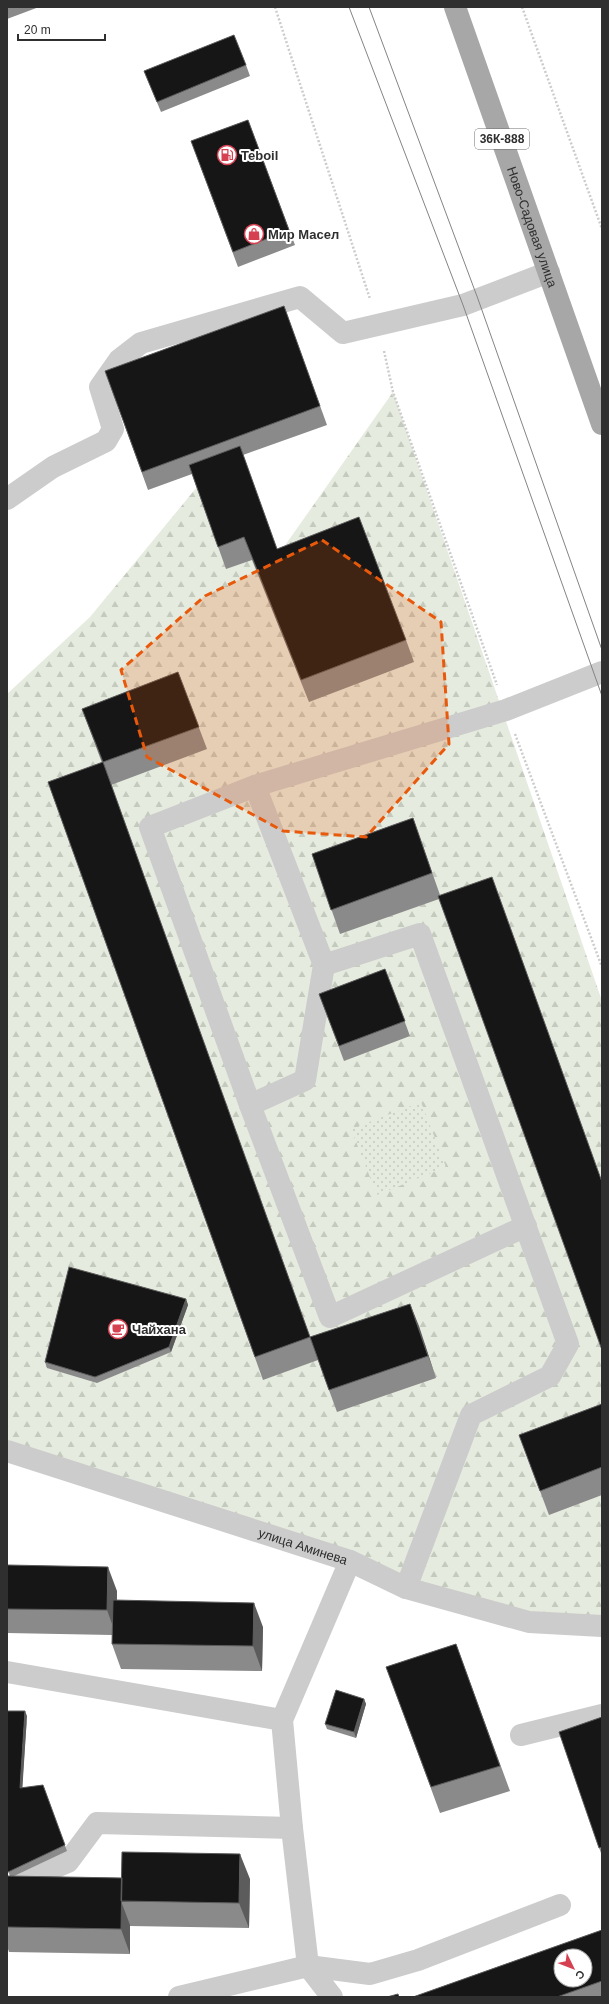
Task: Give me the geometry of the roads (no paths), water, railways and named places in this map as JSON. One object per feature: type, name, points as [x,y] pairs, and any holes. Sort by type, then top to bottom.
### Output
[{"type":"main road","name":"Ново-Садовая улица","points":[[455,7],[602,424]]},
{"type":"street","points":[[7,499],[53,468],[106,441],[113,430],[100,387],[119,360],[141,343],[300,296],[343,333],[463,305],[549,272]]},
{"type":"street","points":[[526,1226],[330,1317],[250,1105],[150,826],[255,786],[506,710],[602,672]]},
{"type":"street","points":[[250,1105],[305,1080],[324,965],[255,786]]},
{"type":"street","points":[[324,965],[420,934],[568,1344],[550,1376],[471,1414],[406,1588]]},
{"type":"street","name":"улица Аминева","points":[[7,1451],[350,1561],[406,1588],[529,1622],[602,1626]]},
{"type":"street","points":[[332,1997],[308,1966],[292,1828],[282,1720],[350,1561]]},
{"type":"street","points":[[7,1672],[282,1720]]},
{"type":"street","points":[[521,1735],[602,1715]]},
{"type":"street","points":[[7,1888],[68,1862],[97,1823],[292,1828]]},
{"type":"street","points":[[179,1997],[308,1966],[370,1974],[418,1960],[560,1905]]},
{"type":"tram line","points":[[349,7],[463,305],[602,696]]},
{"type":"tram line","points":[[369,7],[478,299],[602,650]]},
{"type":"place","name":"Teboil","points":[[227,155]]},
{"type":"place","name":"Мир Масел","points":[[254,234]]},
{"type":"place","name":"Чайхана","points":[[118,1329]]}]
